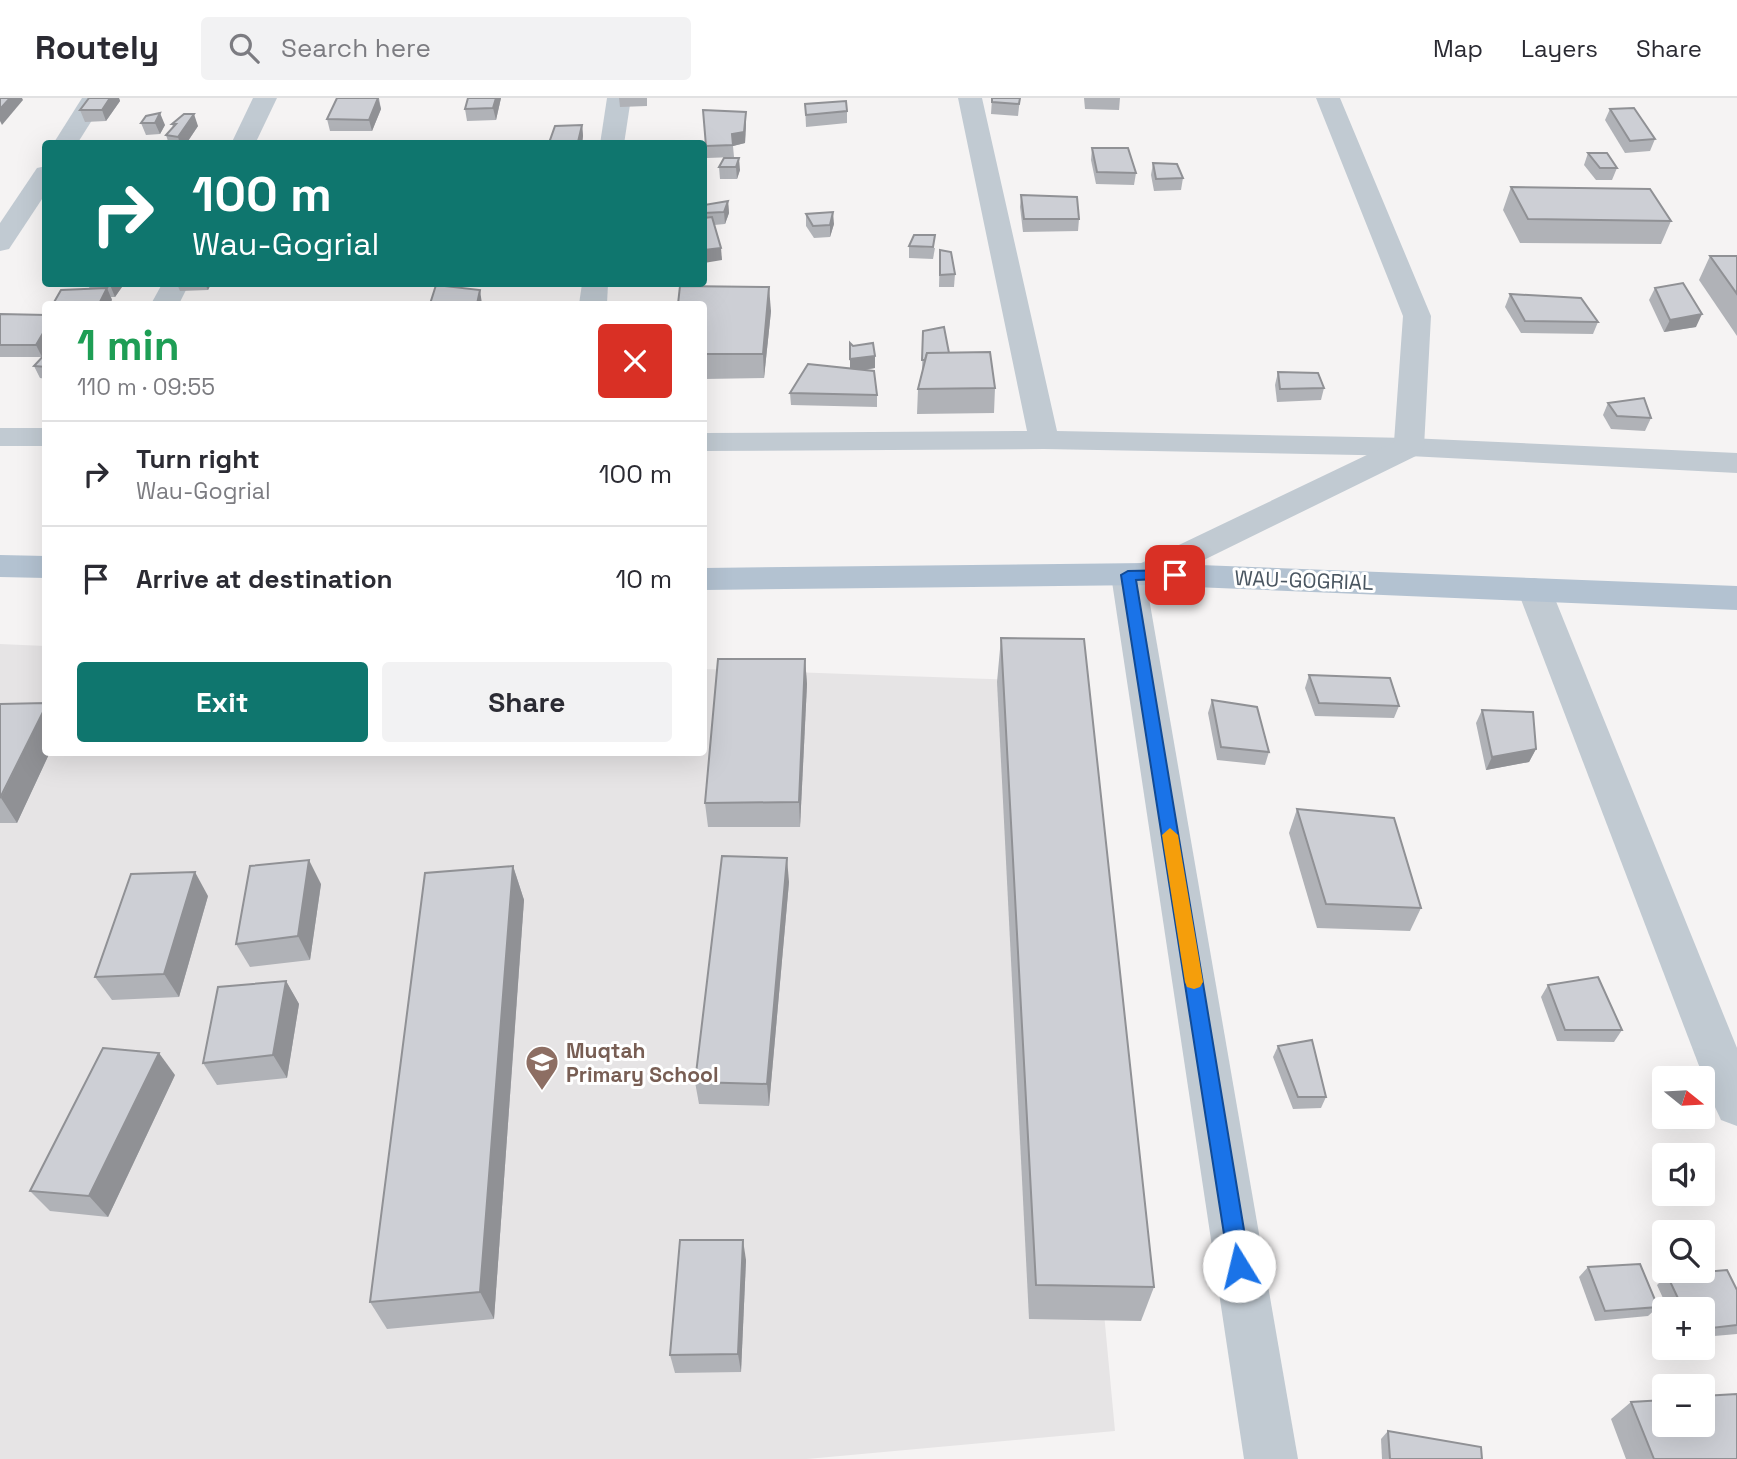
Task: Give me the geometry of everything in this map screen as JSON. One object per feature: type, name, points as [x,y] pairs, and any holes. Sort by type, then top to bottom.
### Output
[{"type":"main road","points":[[0,566],[42,567]]},
{"type":"main road","name":"WAU-GOGRIAL","points":[[707,579],[1138,575],[1737,598]]},
{"type":"street","points":[[68,140],[94,98]]},
{"type":"street","points":[[245,140],[265,98]]},
{"type":"street","points":[[613,140],[619,98]]},
{"type":"street","points":[[970,98],[1044,440]]},
{"type":"street","points":[[1328,98],[1418,316],[1409,447]]},
{"type":"street","points":[[0,243],[42,179]]},
{"type":"street","points":[[0,437],[42,437]]},
{"type":"street","points":[[707,442],[1044,440],[1409,447],[1737,463]]},
{"type":"street","points":[[1271,1459],[1138,575],[1409,447]]},
{"type":"street","points":[[1534,589],[1737,1105]]},
{"type":"shaded area","name":"Muqtah Primary School","points":[[0,644],[42,646],[42,756],[707,756],[707,669],[1045,681],[1115,1431],[807,1459],[0,1459]]},
{"type":"building","points":[[0,98],[10,98],[0,109]]},
{"type":"building","points":[[89,98],[110,98],[102,110],[80,110]]},
{"type":"building","points":[[337,98],[378,98],[369,120],[327,119]]},
{"type":"building","points":[[468,98],[496,98],[493,108],[465,109]]},
{"type":"building","points":[[992,98],[1020,98],[1019,104],[992,102]]},
{"type":"building","points":[[846,101],[847,111],[806,115],[805,104]]},
{"type":"building","points":[[1634,108],[1655,139],[1630,141],[1610,109]]},
{"type":"building","points":[[703,110],[746,112],[744,132],[732,134],[733,145],[707,146]]},
{"type":"building","points":[[160,113],[155,123],[141,123],[146,116]]},
{"type":"building","points":[[184,114],[194,114],[178,137],[166,135],[176,124],[172,124]]},
{"type":"building","points":[[582,125],[578,140],[550,140],[555,126]]},
{"type":"building","points":[[1092,148],[1128,148],[1136,173],[1097,172]]},
{"type":"building","points":[[1588,153],[1607,153],[1617,168],[1600,168]]},
{"type":"building","points":[[724,158],[739,158],[736,167],[719,167]]},
{"type":"building","points":[[1153,163],[1177,164],[1183,178],[1156,179]]},
{"type":"building","points":[[1511,187],[1650,189],[1671,221],[1528,219]]},
{"type":"building","points":[[1021,195],[1077,197],[1079,219],[1024,219]]},
{"type":"building","points":[[728,201],[724,212],[707,213],[707,204]]},
{"type":"building","points":[[833,212],[830,225],[813,226],[806,214]]},
{"type":"building","points":[[712,217],[721,248],[707,250],[707,218]]},
{"type":"building","points":[[914,235],[935,235],[933,247],[909,246]]},
{"type":"building","points":[[940,250],[951,252],[955,274],[940,275]]},
{"type":"building","points":[[1710,256],[1737,256],[1737,294]]},
{"type":"building","points":[[1683,283],[1702,314],[1670,320],[1655,288]]},
{"type":"building","points":[[435,287],[480,290],[478,301],[431,301]]},
{"type":"building","points":[[680,287],[769,287],[763,354],[707,354],[707,301],[678,301]]},
{"type":"building","points":[[107,288],[100,301],[55,301],[61,290]]},
{"type":"building","points":[[1510,294],[1581,298],[1598,322],[1525,321]]},
{"type":"building","points":[[0,314],[42,315],[42,335],[36,345],[0,345]]},
{"type":"building","points":[[944,327],[949,353],[927,353],[925,360],[922,360],[923,331]]},
{"type":"building","points":[[850,343],[853,346],[873,343],[875,356],[850,359]]},
{"type":"building","points":[[990,352],[995,388],[918,389],[927,353]]},
{"type":"building","points":[[42,357],[42,367],[34,366]]},
{"type":"building","points":[[808,364],[874,371],[877,395],[790,393]]},
{"type":"building","points":[[1278,372],[1318,373],[1324,388],[1280,389]]},
{"type":"building","points":[[1644,398],[1651,418],[1617,416],[1608,403]]},
{"type":"building","points":[[1001,638],[1084,639],[1154,1287],[1036,1285]]},
{"type":"building","points":[[718,659],[805,659],[799,802],[705,803]]},
{"type":"building","points":[[1309,675],[1390,678],[1399,706],[1319,703]]},
{"type":"building","points":[[1212,700],[1257,707],[1269,752],[1221,747]]},
{"type":"building","points":[[42,703],[42,714],[0,798],[0,704]]},
{"type":"building","points":[[1482,710],[1533,712],[1536,749],[1492,757]]},
{"type":"building","points":[[1297,809],[1394,818],[1421,908],[1326,904]]},
{"type":"building","points":[[722,856],[787,858],[767,1084],[695,1082]]},
{"type":"building","points":[[309,860],[298,936],[236,944],[250,866]]},
{"type":"building","points":[[513,866],[480,1292],[370,1302],[425,873]]},
{"type":"building","points":[[195,872],[164,974],[95,977],[131,874]]},
{"type":"building","points":[[1598,977],[1622,1030],[1565,1030],[1548,985]]},
{"type":"building","points":[[286,981],[273,1055],[203,1063],[218,987]]},
{"type":"building","points":[[1312,1040],[1326,1097],[1298,1097],[1278,1046]]},
{"type":"building","points":[[103,1048],[159,1053],[89,1196],[30,1191]]},
{"type":"building","points":[[680,1240],[743,1240],[738,1354],[670,1355]]},
{"type":"building","points":[[1640,1264],[1654,1297],[1652,1307],[1605,1311],[1588,1267]]},
{"type":"building","points":[[1727,1270],[1737,1290],[1737,1325],[1715,1328],[1715,1297],[1677,1297],[1671,1283],[1715,1283],[1715,1271]]},
{"type":"building","points":[[1737,1394],[1737,1459],[1654,1459],[1631,1402],[1652,1401],[1652,1437],[1715,1437],[1715,1395]]},
{"type":"building","points":[[1388,1431],[1481,1447],[1482,1459],[1390,1459]]},
{"type":"slow traffic","points":[[1170,835],[1194,982]]},
{"type":"place","name":"Muqtah Primary School","points":[[542,1092]]},
{"type":"route","points":[[1175,575],[1128,575],[1239,1266]]}]
